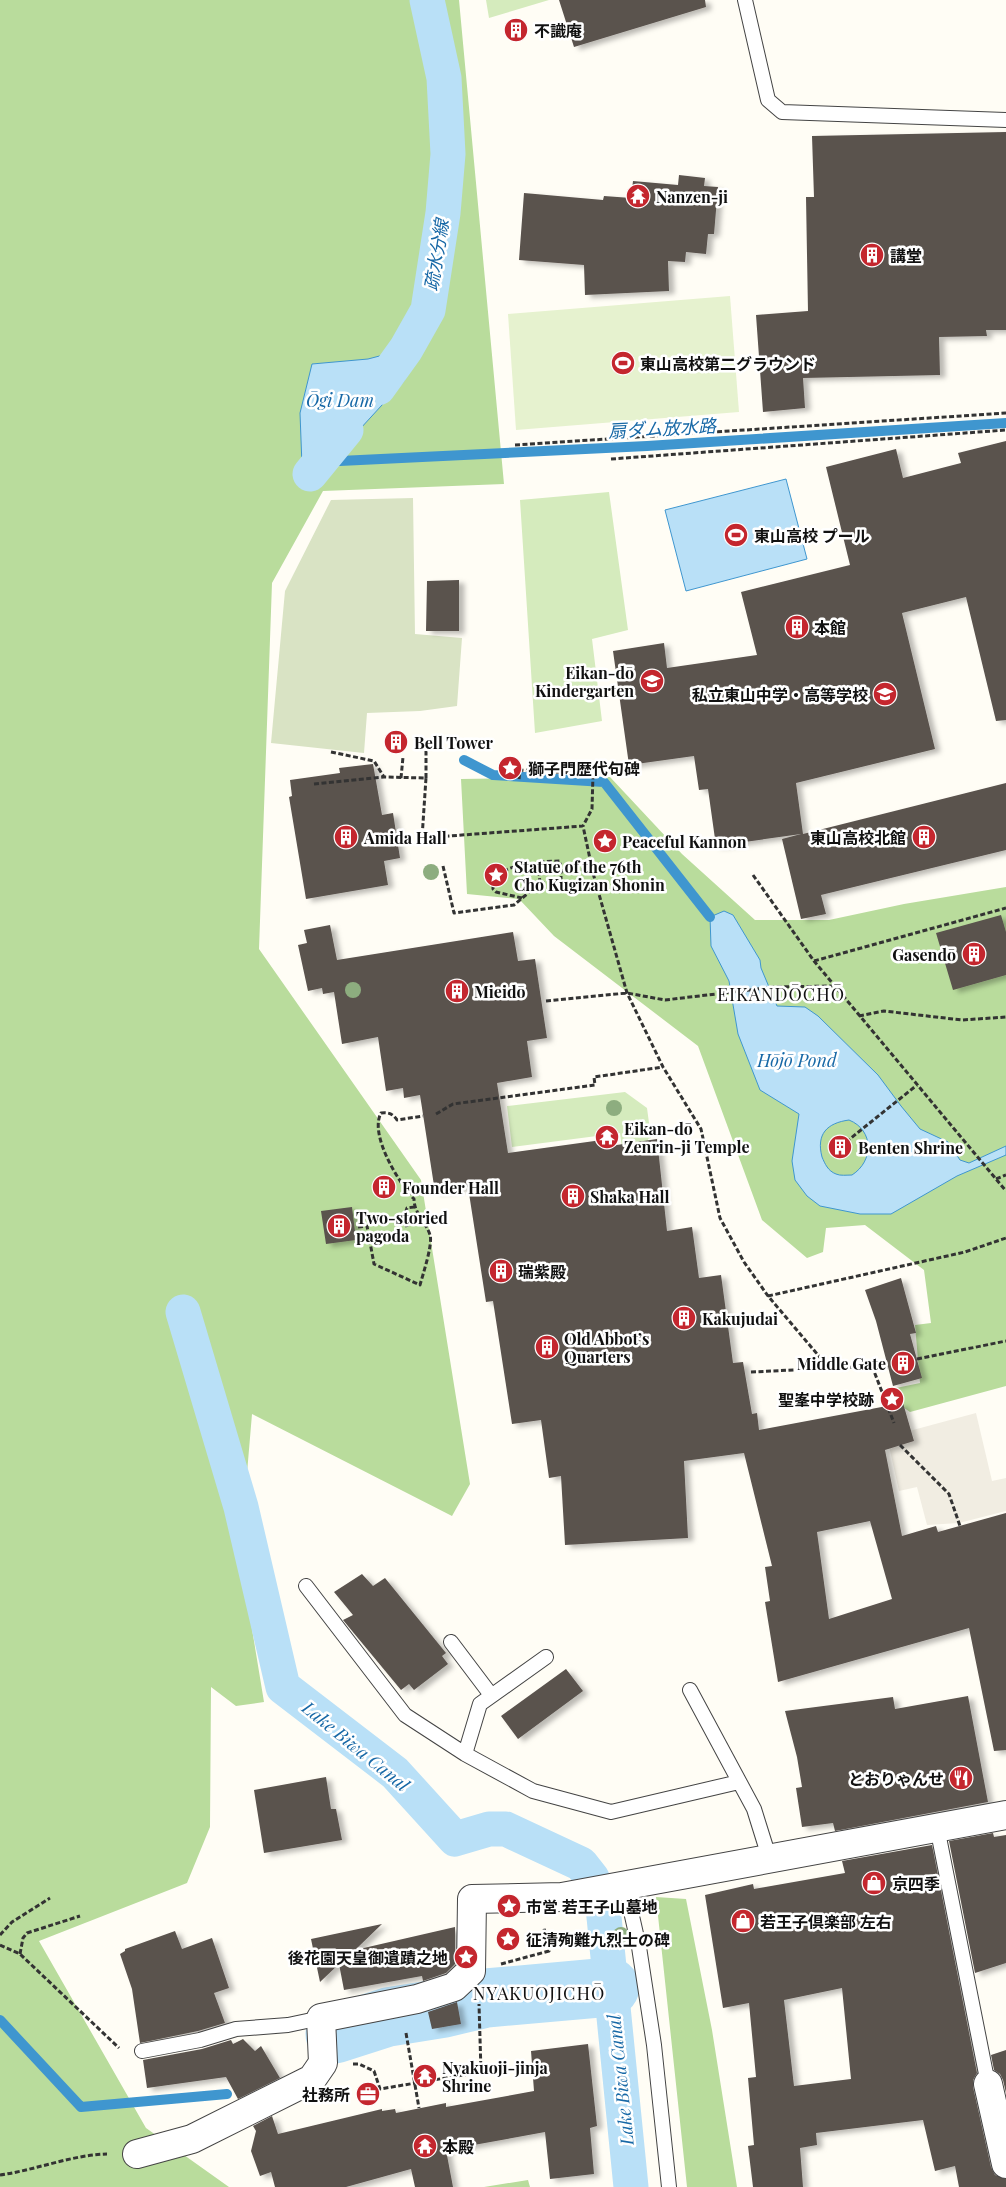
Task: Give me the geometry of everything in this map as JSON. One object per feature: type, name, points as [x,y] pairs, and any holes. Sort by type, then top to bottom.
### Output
[{"type":"street","points":[[138,2154],[192,2139],[290,2092],[312,2079],[323,2064],[321,2018],[417,1999],[454,1987],[471,1971],[472,1899],[562,1897],[769,1857],[1006,1815]]},
{"type":"street","points":[[988,2084],[1006,2164]]},
{"type":"lane","points":[[745,0],[768,100],[782,112],[1006,120]]},
{"type":"lane","points":[[306,1586],[405,1715],[466,1754],[533,1791],[611,1812],[739,1782]]},
{"type":"lane","points":[[451,1642],[491,1695]]},
{"type":"lane","points":[[466,1754],[480,1704],[546,1657]]},
{"type":"lane","points":[[690,1690],[754,1809],[769,1857]]},
{"type":"lane","points":[[937,1827],[988,2084]]},
{"type":"lane","points":[[606,1889],[639,1947],[651,2026],[669,2187]]},
{"type":"lane","points":[[142,2051],[200,2040],[236,2029],[288,2024],[321,2018]]},
{"type":"path","points":[[515,445],[1006,413]]},
{"type":"path","points":[[611,459],[1006,430]]},
{"type":"path","points":[[426,751],[422,838],[583,826]]},
{"type":"path","points":[[332,752],[374,761],[384,777]]},
{"type":"path","points":[[401,778],[403,757]]},
{"type":"path","points":[[519,779],[520,770],[593,774],[592,809],[583,826],[592,869],[627,994],[663,1067],[701,1129],[720,1218],[744,1262],[768,1296],[829,1368]]},
{"type":"path","points":[[314,784],[384,777],[426,778]]},
{"type":"path","points":[[443,866],[454,913],[510,906],[540,884],[561,882],[560,861],[538,862],[540,884]]},
{"type":"path","points":[[523,898],[496,892],[492,889],[494,879],[500,873],[517,865],[538,866]]},
{"type":"path","points":[[561,871],[592,869]]},
{"type":"path","points":[[753,875],[814,961],[1006,1191]]},
{"type":"path","points":[[814,961],[1006,908]]},
{"type":"path","points":[[546,1001],[627,994],[665,1000],[775,987],[835,986]]},
{"type":"path","points":[[859,1016],[884,1011],[962,1020],[1006,1017]]},
{"type":"path","points":[[436,1114],[452,1104],[595,1085],[594,1077],[663,1067]]},
{"type":"path","points":[[846,1142],[917,1084]]},
{"type":"path","points":[[358,1227],[367,1226],[374,1264],[420,1285],[431,1237],[424,1221],[414,1207],[414,1199],[404,1188],[383,1149],[379,1117],[381,1112],[387,1112],[395,1116],[397,1120],[423,1116]]},
{"type":"path","points":[[996,1179],[1006,1175]]},
{"type":"path","points":[[407,1227],[404,1217],[407,1208],[414,1207]]},
{"type":"path","points":[[768,1296],[965,1252],[1006,1238]]},
{"type":"path","points":[[917,1359],[1006,1341]]},
{"type":"path","points":[[872,1366],[894,1423]]},
{"type":"path","points":[[751,1372],[872,1366],[888,1368]]},
{"type":"path","points":[[900,1445],[949,1494],[960,1526]]},
{"type":"path","points":[[0,1935],[12,1922],[50,1898]]},
{"type":"path","points":[[471,1971],[550,1951],[538,1898]]},
{"type":"path","points":[[20,1954],[23,1938],[27,1933],[80,1916]]},
{"type":"path","points":[[0,1945],[20,1954],[120,2049],[142,2051]]},
{"type":"path","points":[[517,1960],[519,1965]]},
{"type":"path","points":[[323,2064],[359,2064],[374,2071],[380,2089],[481,2072],[479,2005]]},
{"type":"path","points":[[405,2030],[419,2108]]},
{"type":"path","points":[[0,2176],[26,2172],[89,2155],[138,2154]]},
{"type":"green space","points":[[0,0],[459,0],[504,484],[323,491],[272,583],[259,949],[421,1180],[470,1484],[452,1516],[252,1414],[240,1556],[264,1702],[236,1706],[211,1687],[210,1827],[187,1883],[39,1941],[146,2128],[229,2187],[0,2187]]},
{"type":"green space","points":[[486,0],[549,0],[489,18]]},
{"type":"green space","name":"東山高校第二グラウンド","points":[[730,296],[739,412],[516,430],[508,314]]},
{"type":"green space","points":[[609,492],[628,630],[592,639],[602,721],[535,733],[520,500]]},
{"type":"green space","points":[[413,498],[415,634],[462,638],[457,706],[420,711],[367,713],[364,753],[271,743],[285,591],[331,500]]},
{"type":"green space","points":[[610,777],[682,854],[755,920],[829,920],[904,904],[1006,887],[1006,1386],[910,1412],[900,1405],[896,1388],[920,1383],[915,1325],[931,1323],[924,1270],[865,1225],[826,1228],[823,1252],[807,1258],[762,1220],[698,1046],[554,936],[519,899],[467,894],[461,779]]},
{"type":"green space","points":[[625,1092],[647,1108],[651,1138],[648,1139],[651,1155],[632,1223],[620,1133],[512,1147],[507,1106]]},
{"type":"green space","points":[[656,1897],[686,1899],[712,2030],[737,2187],[687,2187]]},
{"type":"green space","points":[[528,2180],[530,2187],[484,2187]]},
{"type":"shaded area","points":[[976,1413],[992,1481],[1006,1478],[1006,1511],[959,1523],[927,1525],[917,1487],[899,1491],[887,1437]]},
{"type":"water","name":"Ōgi Dam","points":[[406,349],[415,352],[404,381],[327,465],[302,466],[300,413],[312,364],[368,359]]},
{"type":"water","name":"東山高校 プール","points":[[786,479],[807,559],[686,591],[665,510]]},
{"type":"water","name":"Hōjō Pond","points":[[724,911],[733,915],[760,960],[761,968],[777,1006],[805,1007],[818,1016],[878,1075],[920,1129],[948,1142],[960,1160],[969,1163],[1006,1146],[1006,1155],[957,1176],[891,1214],[860,1214],[820,1206],[807,1196],[795,1180],[792,1161],[799,1114],[760,1090],[738,1034],[729,981],[711,946],[710,917]],"holes":[[[849,1120],[857,1125],[867,1138],[868,1146],[864,1162],[852,1175],[833,1173],[822,1157],[822,1136],[829,1127],[841,1122]]]},
{"type":"building","points":[[559,0],[705,0],[706,7],[574,47]]},
{"type":"building","points":[[1006,132],[1006,330],[986,330],[987,336],[939,337],[940,375],[803,378],[805,408],[763,412],[756,315],[808,311],[806,197],[814,197],[812,136]]},
{"type":"building","points":[[679,175],[705,178],[704,186],[718,187],[714,234],[708,234],[706,254],[686,252],[685,262],[668,261],[669,291],[585,295],[584,265],[519,260],[524,193],[603,200],[604,196],[631,198],[633,181],[678,185]]},
{"type":"building","points":[[1006,441],[1006,720],[996,721],[966,597],[902,613],[935,749],[796,783],[803,834],[1006,783],[1006,850],[821,895],[826,914],[801,919],[782,839],[801,834],[716,846],[708,789],[699,790],[694,756],[629,765],[613,651],[664,643],[667,668],[757,655],[741,592],[850,565],[826,467],[896,449],[903,478],[961,463],[958,453]]},
{"type":"building","points":[[459,580],[459,631],[426,631],[427,581]]},
{"type":"building","name":"Amida Hall","points":[[373,764],[382,815],[393,813],[400,858],[384,861],[388,885],[306,899],[289,797],[292,796],[290,780],[340,773],[339,768]]},
{"type":"building","name":"Gasendō","points":[[1001,915],[1006,932],[1006,975],[953,990],[936,933]]},
{"type":"building","points":[[330,925],[337,960],[513,932],[518,961],[535,959],[547,1038],[527,1041],[532,1077],[497,1083],[508,1153],[609,1139],[610,1146],[657,1139],[667,1231],[692,1227],[699,1278],[721,1275],[733,1363],[743,1362],[752,1414],[757,1413],[759,1430],[903,1403],[914,1441],[885,1450],[902,1536],[936,1526],[938,1532],[1006,1513],[1006,1750],[994,1751],[969,1628],[778,1682],[765,1602],[770,1601],[765,1567],[772,1566],[744,1453],[684,1461],[688,1538],[565,1545],[561,1476],[549,1478],[541,1420],[512,1424],[493,1301],[486,1302],[468,1187],[435,1192],[420,1095],[404,1098],[403,1088],[386,1091],[378,1037],[342,1044],[334,992],[323,994],[322,988],[308,991],[298,945],[307,943],[304,930]],"holes":[[[870,1521],[892,1599],[829,1619],[817,1532]]]},
{"type":"building","name":"Two-storied pagoda","points":[[352,1207],[356,1240],[326,1244],[321,1211]]},
{"type":"building","points":[[901,1278],[916,1333],[910,1334],[922,1378],[893,1386],[876,1321],[865,1290]]},
{"type":"building","points":[[362,1574],[373,1586],[385,1578],[446,1653],[442,1656],[448,1664],[414,1690],[409,1684],[401,1690],[343,1620],[353,1615],[334,1592]]},
{"type":"building","points":[[566,1669],[583,1691],[518,1739],[501,1716]]},
{"type":"building","points":[[968,1696],[988,1802],[835,1831],[833,1823],[802,1827],[796,1788],[802,1787],[797,1757],[785,1711],[893,1697],[895,1709]]},
{"type":"building","points":[[326,1777],[331,1809],[336,1809],[342,1840],[264,1853],[254,1790]]},
{"type":"building","points":[[993,1833],[994,1837],[1006,1835],[1006,1963],[975,1973],[949,1841]]},
{"type":"building","points":[[932,1845],[977,2073],[973,2080],[973,2087],[991,2167],[995,2175],[1006,2179],[1006,2187],[959,2187],[955,2166],[935,2171],[923,2120],[816,2133],[817,2145],[800,2148],[803,2187],[753,2187],[748,2146],[754,2145],[748,2078],[756,2077],[749,2003],[723,2008],[705,1895],[753,1884],[754,1889],[845,1873],[842,1861]],"holes":[[[842,1988],[851,2079],[794,2086],[784,2000]]]},
{"type":"building","points":[[382,1924],[355,1950],[455,1927],[455,1964],[446,1973],[423,1981],[422,1976],[344,1990],[339,1964],[320,1982],[311,1939]]},
{"type":"building","points":[[175,1931],[182,1949],[212,1938],[229,1988],[214,1993],[225,2023],[198,2031],[140,2043],[132,1989],[120,1954],[125,1949]]},
{"type":"building","points":[[457,2002],[461,2024],[432,2029],[428,2012]]},
{"type":"building","points":[[243,2039],[255,2051],[261,2046],[280,2078],[238,2099],[226,2077],[147,2088],[143,2060],[202,2049],[231,2040],[233,2044]]},
{"type":"building","points":[[588,2044],[597,2126],[590,2128],[594,2174],[550,2179],[545,2132],[446,2150],[453,2187],[415,2187],[411,2169],[346,2187],[275,2187],[271,2172],[260,2176],[251,2151],[256,2131],[253,2126],[272,2116],[278,2134],[382,2109],[382,2111],[395,2109],[396,2113],[446,2103],[446,2107],[534,2091],[531,2051]]},
{"type":"building","points":[[1006,2050],[1006,2093],[1000,2074],[994,2070],[991,2055]]},
{"type":"waterway","name":"疏水分線","points":[[378,388],[406,349],[428,310],[443,213],[448,154],[444,78],[427,0]]},
{"type":"waterway","name":"扇ダム放水路","points":[[319,462],[647,446],[1006,423]]},
{"type":"waterway","name":"疏水分線","points":[[310,474],[346,430]]},
{"type":"waterway","points":[[464,760],[493,775],[604,782],[710,917]]},
{"type":"waterway","name":"Lake Biwa Canal","points":[[183,1312],[241,1507],[283,1687],[395,1773],[455,1839],[489,1829],[506,1829],[581,1864],[592,1878],[603,1907],[631,2187]]},
{"type":"waterway","points":[[335,2034],[388,2017],[444,2008],[486,1998],[610,1987]]},
{"type":"waterway","points":[[0,2020],[81,2107],[227,2094]]},
{"type":"place","name":"不識庵","points":[[516,30]]},
{"type":"place","name":"Nanzen-ji","points":[[638,196]]},
{"type":"place","name":"講堂","points":[[872,255]]},
{"type":"place","name":"東山高校第二グラウンド","points":[[623,363]]},
{"type":"place","name":"東山高校 プール","points":[[736,535]]},
{"type":"place","name":"本館","points":[[797,627]]},
{"type":"place","name":"Eikan-dō Kindergarten","points":[[652,681]]},
{"type":"place","name":"私立東山中学・高等学校","points":[[885,694]]},
{"type":"place","name":"Bell Tower","points":[[396,742]]},
{"type":"place","name":"獅子門歴代句碑","points":[[510,768]]},
{"type":"place","name":"Amida Hall","points":[[346,837]]},
{"type":"place","name":"東山高校北館","points":[[924,837]]},
{"type":"place","name":"Peaceful Kannon","points":[[605,841]]},
{"type":"place","name":"Statue of the 76th Cho Kugizan Shonin","points":[[496,875]]},
{"type":"place","name":"Gasendō","points":[[974,954]]},
{"type":"place","name":"Mieidō","points":[[457,991]]},
{"type":"place","name":"Eikan-dō Zenrin-ji Temple","points":[[607,1137]]},
{"type":"place","name":"Benten Shrine","points":[[840,1147]]},
{"type":"place","name":"Founder Hall","points":[[384,1187]]},
{"type":"place","name":"Shaka Hall","points":[[573,1196]]},
{"type":"place","name":"Two-storied pagoda","points":[[339,1226]]},
{"type":"place","name":"瑞紫殿","points":[[501,1271]]},
{"type":"place","name":"Kakujudai","points":[[684,1318]]},
{"type":"place","name":"Old Abbot’s Quarters","points":[[547,1347]]},
{"type":"place","name":"Middle Gate","points":[[903,1363]]},
{"type":"place","name":"聖峯中学校跡","points":[[892,1399]]},
{"type":"place","name":"とおりゃんせ","points":[[961,1778]]},
{"type":"place","name":"京四季","points":[[874,1883]]},
{"type":"place","name":"市営 若王子山墓地","points":[[509,1906]]},
{"type":"place","name":"若王子倶楽部 左右","points":[[743,1921]]},
{"type":"place","name":"征清殉難九烈士の碑","points":[[508,1939]]},
{"type":"place","name":"後花園天皇御遺蹟之地","points":[[466,1957]]},
{"type":"place","name":"Nyakuoji-jinja Shrine","points":[[425,2076]]},
{"type":"place","name":"社務所","points":[[368,2094]]},
{"type":"place","name":"本殿","points":[[425,2146]]},
{"type":"district","name":"EIKANDŌCHŌ","points":[[781,994]]},
{"type":"district","name":"NYAKUOJICHŌ","points":[[539,1993]]}]
